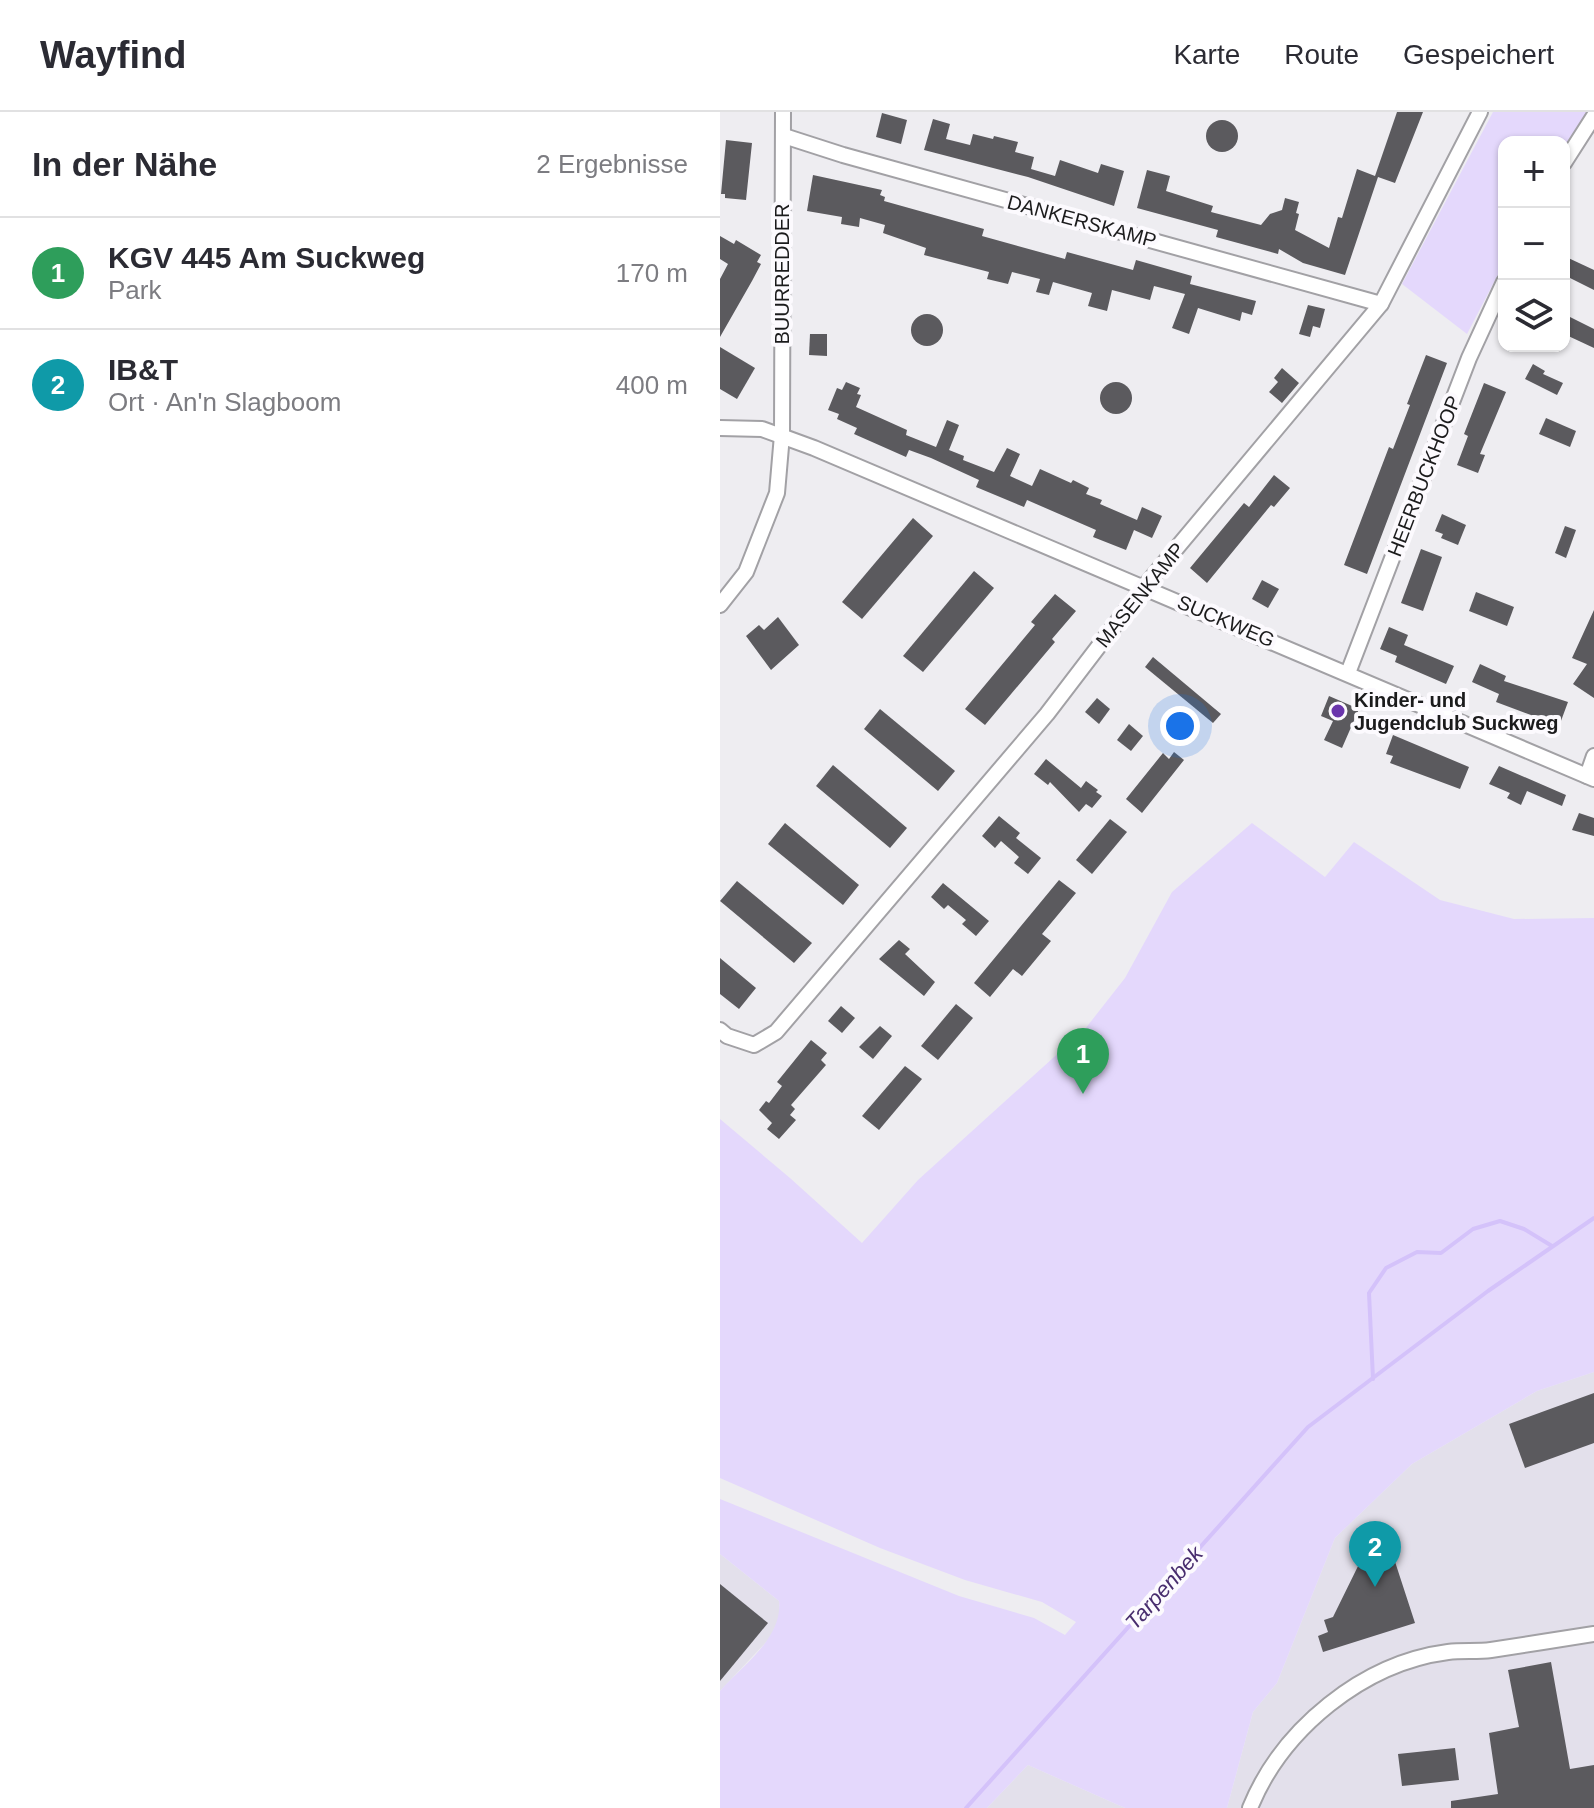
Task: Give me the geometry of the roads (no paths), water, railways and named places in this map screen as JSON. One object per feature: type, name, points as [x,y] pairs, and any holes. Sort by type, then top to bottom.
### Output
[{"type":"street","name":"BUURREDDER","points":[[720,605],[746,572],[773,508],[780,466],[783,112]]},
{"type":"street","name":"MASENKAMP","points":[[720,1030],[727,1036],[754,1045],[776,1032],[1047,714],[1144,587],[1381,304],[1480,112]]},
{"type":"street","points":[[1570,154],[1594,116]]},
{"type":"street","name":"DANKERSKAMP","points":[[784,136],[1381,304]]},
{"type":"street","name":"HEERBUCKHOOP","points":[[1348,673],[1469,358],[1498,295]]},
{"type":"street","name":"SUCKWEG","points":[[720,428],[762,429],[782,435],[1591,777]]},
{"type":"street","points":[[1591,777],[1594,756]]},
{"type":"street","points":[[1250,1808],[1284,1747],[1315,1715],[1353,1689],[1394,1667],[1447,1652],[1488,1650],[1594,1634]]},
{"type":"waterway","name":"Tarpenbek","points":[[966,1808],[1308,1427],[1488,1291],[1594,1218]]},
{"type":"waterway","name":"Tarpenbek","points":[[1373,1379],[1369,1293],[1386,1268],[1417,1252],[1441,1253],[1473,1229],[1500,1221],[1524,1229],[1552,1246]]},
{"type":"place","name":"Kinder- und Jugendclub Suckweg","points":[[1338,711]]},
{"type":"place","name":"KGV 445 Am Suckweg","points":[[1083,1094]]},
{"type":"place","name":"IB&T","points":[[1375,1587]]}]
